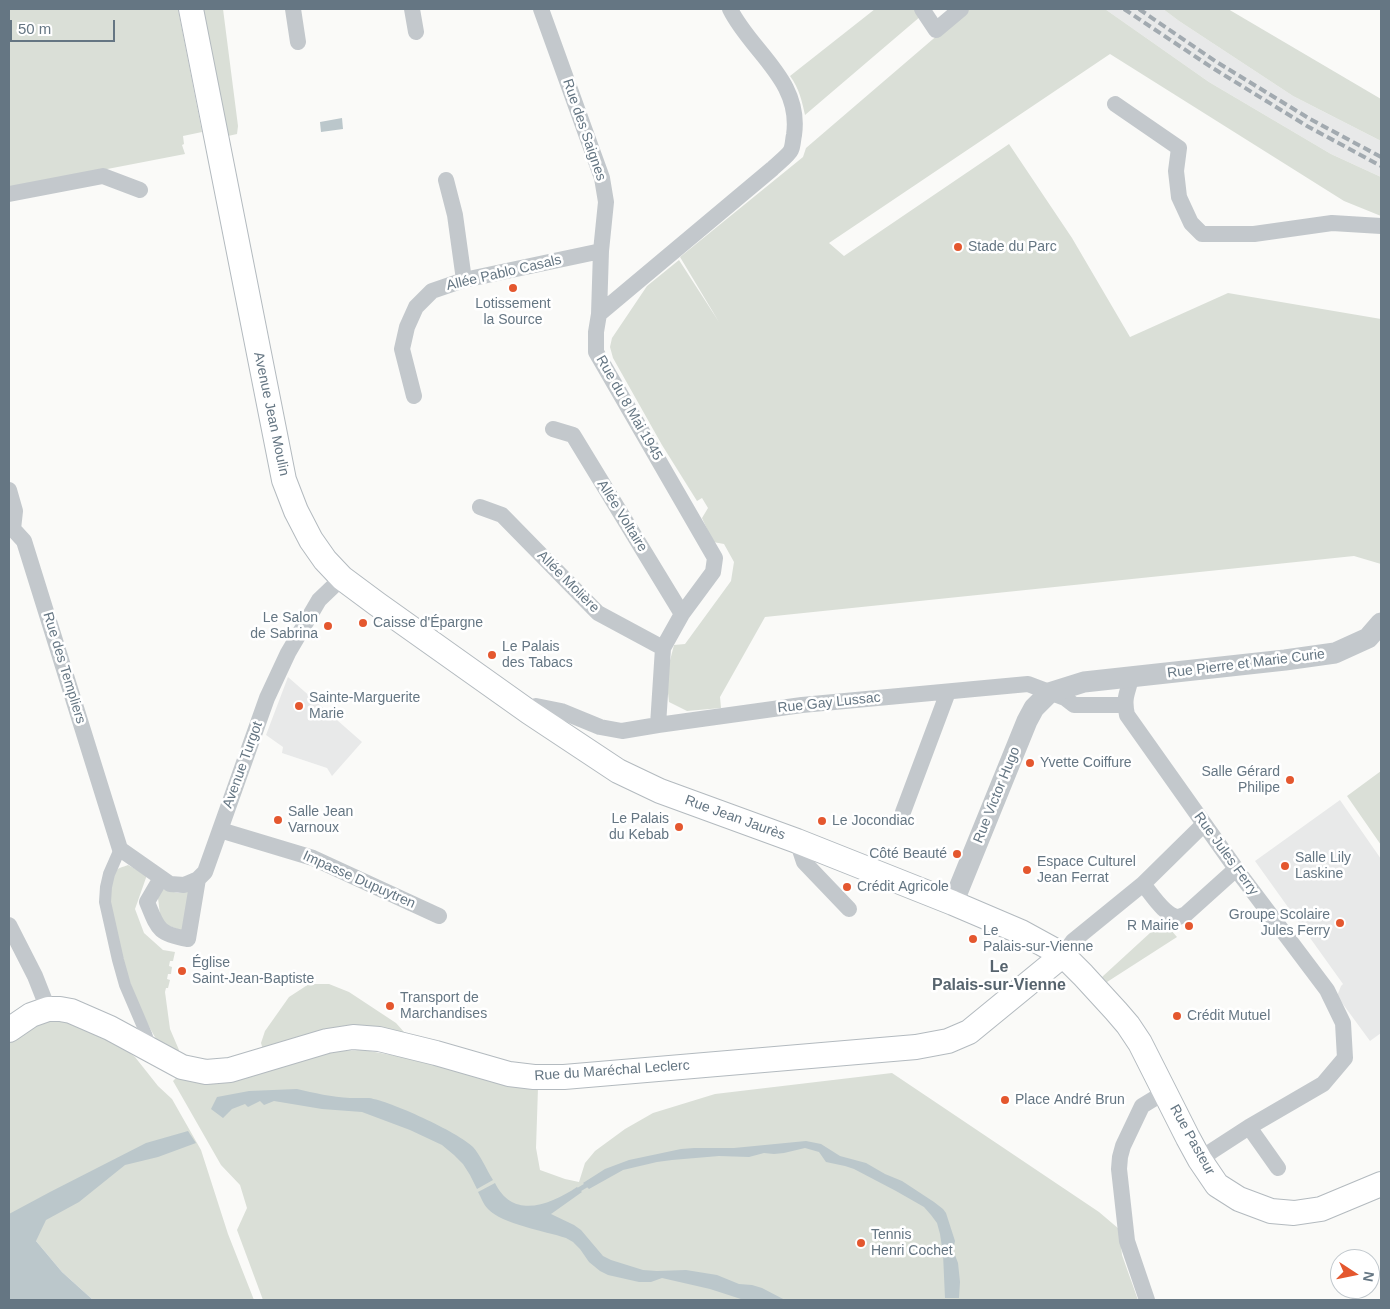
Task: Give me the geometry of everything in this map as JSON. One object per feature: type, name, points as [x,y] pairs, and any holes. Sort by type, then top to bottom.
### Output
[{"type":"main road","name":"Avenue Jean Moulin","points":[[191,9],[284,480],[296,511],[311,540],[325,560],[342,578],[529,712]]},
{"type":"main road","name":"Rue Jean Jaurès","points":[[529,712],[599,759],[626,775],[660,791],[796,841],[953,903],[1021,932],[1063,955]]},
{"type":"main road","name":"Rue du Maréchal Leclerc","points":[[9,1030],[31,1015],[48,1009],[60,1009],[71,1011],[110,1028],[182,1067],[206,1072],[230,1070],[327,1041],[353,1037],[379,1039],[509,1074],[554,1077],[916,1047],[948,1041],[969,1032],[1063,955]]},
{"type":"main road","name":"Rue Pasteur","points":[[1063,955],[1128,1025],[1140,1043],[1200,1160],[1217,1185],[1239,1199],[1271,1211],[1294,1213],[1321,1209],[1381,1184]]},
{"type":"street","points":[[293,9],[298,42]]},
{"type":"street","points":[[412,9],[416,32]]},
{"type":"street","name":"Rue des Saignes","points":[[541,9],[602,178],[606,202],[601,251],[599,314]]},
{"type":"street","points":[[599,314],[791,151],[796,121],[792,100],[780,76],[735,20],[730,9]]},
{"type":"street","points":[[922,9],[936,30],[961,9]]},
{"type":"street","points":[[1115,104],[1179,148],[1176,171],[1179,197],[1191,223],[1202,234],[1254,234],[1332,223],[1381,226]]},
{"type":"street","points":[[9,194],[103,176],[140,190]]},
{"type":"street","points":[[446,180],[455,216],[464,280]]},
{"type":"street","name":"Allée Pablo Casals","points":[[414,396],[402,349],[407,327],[416,307],[432,292],[464,280],[601,251]]},
{"type":"street","name":"Rue du 8 Mai 1945","points":[[599,314],[596,332],[596,352],[715,558],[714,572],[682,614],[663,648],[658,725]]},
{"type":"street","name":"Allée Voltaire","points":[[553,429],[572,435],[682,614]]},
{"type":"street","name":"Rue des Templiers","points":[[9,490],[15,511],[11,528],[24,541],[120,850]]},
{"type":"street","name":"Allée Molière","points":[[480,507],[502,515],[598,613],[663,648]]},
{"type":"street","name":"Avenue Turgot","points":[[198,879],[205,872],[267,698],[288,653],[319,600],[342,578]]},
{"type":"street","name":"Rue Pierre et Marie Curie","points":[[1131,677],[1335,653],[1368,638],[1381,623]]},
{"type":"street","points":[[1049,693],[1084,682],[1131,677],[1124,705]]},
{"type":"street","name":"Rue Gay Lussac","points":[[529,712],[536,706],[561,711],[600,727],[622,731],[802,705],[1028,684],[1065,698],[1074,704],[1124,705]]},
{"type":"street","points":[[903,812],[948,692]]},
{"type":"street","name":"Rue Victor Hugo","points":[[953,903],[1027,721],[1034,708],[1049,693]]},
{"type":"street","name":"Rue Jules Ferry","points":[[1124,705],[1126,715],[1236,869],[1327,990],[1343,1023],[1345,1058],[1323,1084],[1249,1127],[1200,1160]]},
{"type":"street","points":[[1063,955],[1073,941],[1143,884],[1204,824]]},
{"type":"street","name":"Impasse Dupuytren","points":[[220,830],[313,858],[439,916]]},
{"type":"street","points":[[796,841],[804,862],[849,909]]},
{"type":"street","points":[[151,1050],[125,985],[118,960],[105,902],[109,874],[120,850],[170,884],[184,885],[198,879]]},
{"type":"street","points":[[1143,884],[1169,914],[1179,917],[1186,914],[1236,869]]},
{"type":"street","points":[[161,878],[147,902],[157,926],[171,936],[188,939],[198,879]]},
{"type":"street","points":[[9,925],[48,1009]]},
{"type":"street","points":[[1147,1300],[1128,1241],[1119,1169],[1123,1146],[1142,1106],[1164,1092]]},
{"type":"street","points":[[1249,1127],[1278,1168]]},
{"type":"shaded area","points":[[9,9],[178,9],[202,132],[183,136],[184,144],[182,145],[185,154],[9,188]]},
{"type":"shaded area","points":[[203,9],[223,9],[238,126],[237,134],[228,136]]},
{"type":"shaded area","points":[[875,9],[916,9],[921,16],[805,115],[798,90],[790,76]]},
{"type":"shaded area","points":[[968,9],[1105,9],[1209,82],[1331,154],[1381,177],[1381,216],[1344,201],[1110,54],[829,243],[844,256],[1009,144],[1072,238],[1130,337],[1228,293],[1381,319],[1381,564],[1354,556],[765,617],[720,697],[721,708],[687,711],[669,702],[666,676],[674,645],[685,644],[731,581],[734,562],[724,544],[713,542],[702,518],[708,508],[702,498],[697,501],[662,445],[613,358],[610,347],[612,338],[647,286],[679,260],[719,322],[680,257],[803,157],[806,148]]},
{"type":"shaded area","points":[[1105,9],[1163,9],[1293,96],[1381,141],[1381,177],[1331,154],[1209,82]]},
{"type":"shaded area","points":[[1163,9],[1228,9],[1381,99],[1381,141],[1293,96]]},
{"type":"shaded area","points":[[342,118],[343,129],[321,132],[320,122]]},
{"type":"shaded area","name":"Sainte-Marguerite Marie","points":[[288,677],[362,742],[332,776],[327,768],[282,753],[283,747],[266,735]]},
{"type":"shaded area","points":[[1381,771],[1381,845],[1347,796]]},
{"type":"shaded area","name":"Groupe Scolaire Jules Ferry","points":[[1340,800],[1381,859],[1381,1033],[1370,1041],[1337,996],[1343,984],[1255,861]]},
{"type":"shaded area","points":[[128,865],[147,875],[135,909],[144,933],[163,950],[175,952],[173,961],[170,961],[169,966],[172,967],[171,974],[168,974],[167,979],[170,980],[165,992],[170,1029],[179,1050],[178,1056],[161,1045],[151,1029],[131,985],[122,959],[111,908],[110,887],[115,872]]},
{"type":"shaded area","points":[[162,889],[178,893],[189,891],[183,931],[161,923],[158,898]]},
{"type":"shaded area","points":[[1163,921],[1177,937],[1107,982],[1102,977]]},
{"type":"shaded area","points":[[309,984],[329,984],[349,992],[396,1023],[412,1041],[263,1050],[261,1043],[265,1031],[289,997]]},
{"type":"shaded area","points":[[52,1018],[79,1023],[119,1044],[135,1057],[158,1086],[172,1099],[201,1150],[228,1234],[254,1300],[93,1300],[62,1272],[36,1241],[9,1224],[9,1041],[21,1031]]},
{"type":"shaded area","points":[[364,1050],[413,1059],[486,1080],[538,1088],[536,1148],[540,1170],[579,1182],[585,1163],[595,1151],[625,1129],[653,1113],[715,1094],[892,1073],[1099,1212],[1119,1229],[1122,1255],[1138,1300],[263,1300],[237,1230],[247,1208],[240,1185],[221,1165],[173,1081],[177,1077],[335,1051]]},
{"type":"shaded area","points":[[297,1089],[337,1097],[379,1100],[423,1118],[453,1133],[473,1147],[493,1180],[477,1189],[463,1164],[442,1145],[410,1130],[362,1112],[322,1109],[274,1101],[264,1105],[260,1101],[248,1107],[245,1104],[232,1109],[223,1118],[211,1109],[217,1097],[249,1091]]},
{"type":"shaded area","points":[[188,1131],[196,1143],[158,1157],[125,1165],[79,1202],[46,1220],[36,1241],[62,1272],[93,1300],[9,1300],[9,1214],[146,1143]]},
{"type":"shaded area","points":[[806,1141],[821,1144],[840,1156],[866,1163],[902,1181],[943,1209],[955,1241],[953,1250],[958,1263],[959,1298],[945,1298],[940,1234],[937,1223],[924,1207],[854,1169],[826,1162],[819,1152],[805,1148],[784,1153],[764,1153],[749,1157],[719,1156],[672,1160],[623,1170],[589,1189],[583,1183],[605,1169],[629,1160],[681,1149],[734,1148]]},
{"type":"shaded area","points":[[495,1183],[503,1195],[512,1202],[533,1206],[555,1199],[577,1187],[582,1192],[551,1214],[581,1230],[603,1256],[611,1260],[643,1270],[686,1270],[717,1275],[739,1284],[762,1288],[785,1300],[744,1300],[710,1289],[662,1278],[651,1282],[639,1282],[608,1275],[589,1262],[580,1249],[566,1238],[513,1223],[488,1209],[478,1192]]},
{"type":"waterway","points":[[575,1192],[590,1183]]},
{"type":"railway","points":[[1124,9],[1211,67],[1307,126],[1381,166]]},
{"type":"railway","points":[[1139,9],[1215,61],[1310,119],[1381,157]]},
{"type":"place","name":"Stade du Parc","points":[[958,247]]},
{"type":"place","name":"Lotissement la Source","points":[[513,288]]},
{"type":"place","name":"Caisse d'Épargne","points":[[363,623]]},
{"type":"place","name":"Le Salon de Sabrina","points":[[328,626]]},
{"type":"place","name":"Le Palais des Tabacs","points":[[492,655]]},
{"type":"place","name":"Sainte-Marguerite Marie","points":[[299,706]]},
{"type":"place","name":"Yvette Coiffure","points":[[1030,763]]},
{"type":"place","name":"Salle Gérard Philipe","points":[[1290,780]]},
{"type":"place","name":"Salle Jean Varnoux","points":[[278,820]]},
{"type":"place","name":"Le Jocondiac","points":[[822,821]]},
{"type":"place","name":"Le Palais du Kebab","points":[[679,827]]},
{"type":"place","name":"Côté Beauté","points":[[957,854]]},
{"type":"place","name":"Salle Lily Laskine","points":[[1285,866]]},
{"type":"place","name":"Espace Culturel Jean Ferrat","points":[[1027,870]]},
{"type":"place","name":"Crédit Agricole","points":[[847,887]]},
{"type":"place","name":"Groupe Scolaire Jules Ferry","points":[[1340,923]]},
{"type":"place","name":"R Mairie","points":[[1189,926]]},
{"type":"place","name":"Le Palais-sur-Vienne","points":[[973,939]]},
{"type":"place","name":"Église Saint-Jean-Baptiste","points":[[182,971]]},
{"type":"place","name":"Transport de Marchandises","points":[[390,1006]]},
{"type":"place","name":"Crédit Mutuel","points":[[1177,1016]]},
{"type":"place","name":"Place André Brun","points":[[1005,1100]]},
{"type":"place","name":"Tennis Henri Cochet","points":[[861,1243]]},
{"type":"district","name":"Le Palais-sur-Vienne","points":[[999,977]]}]
